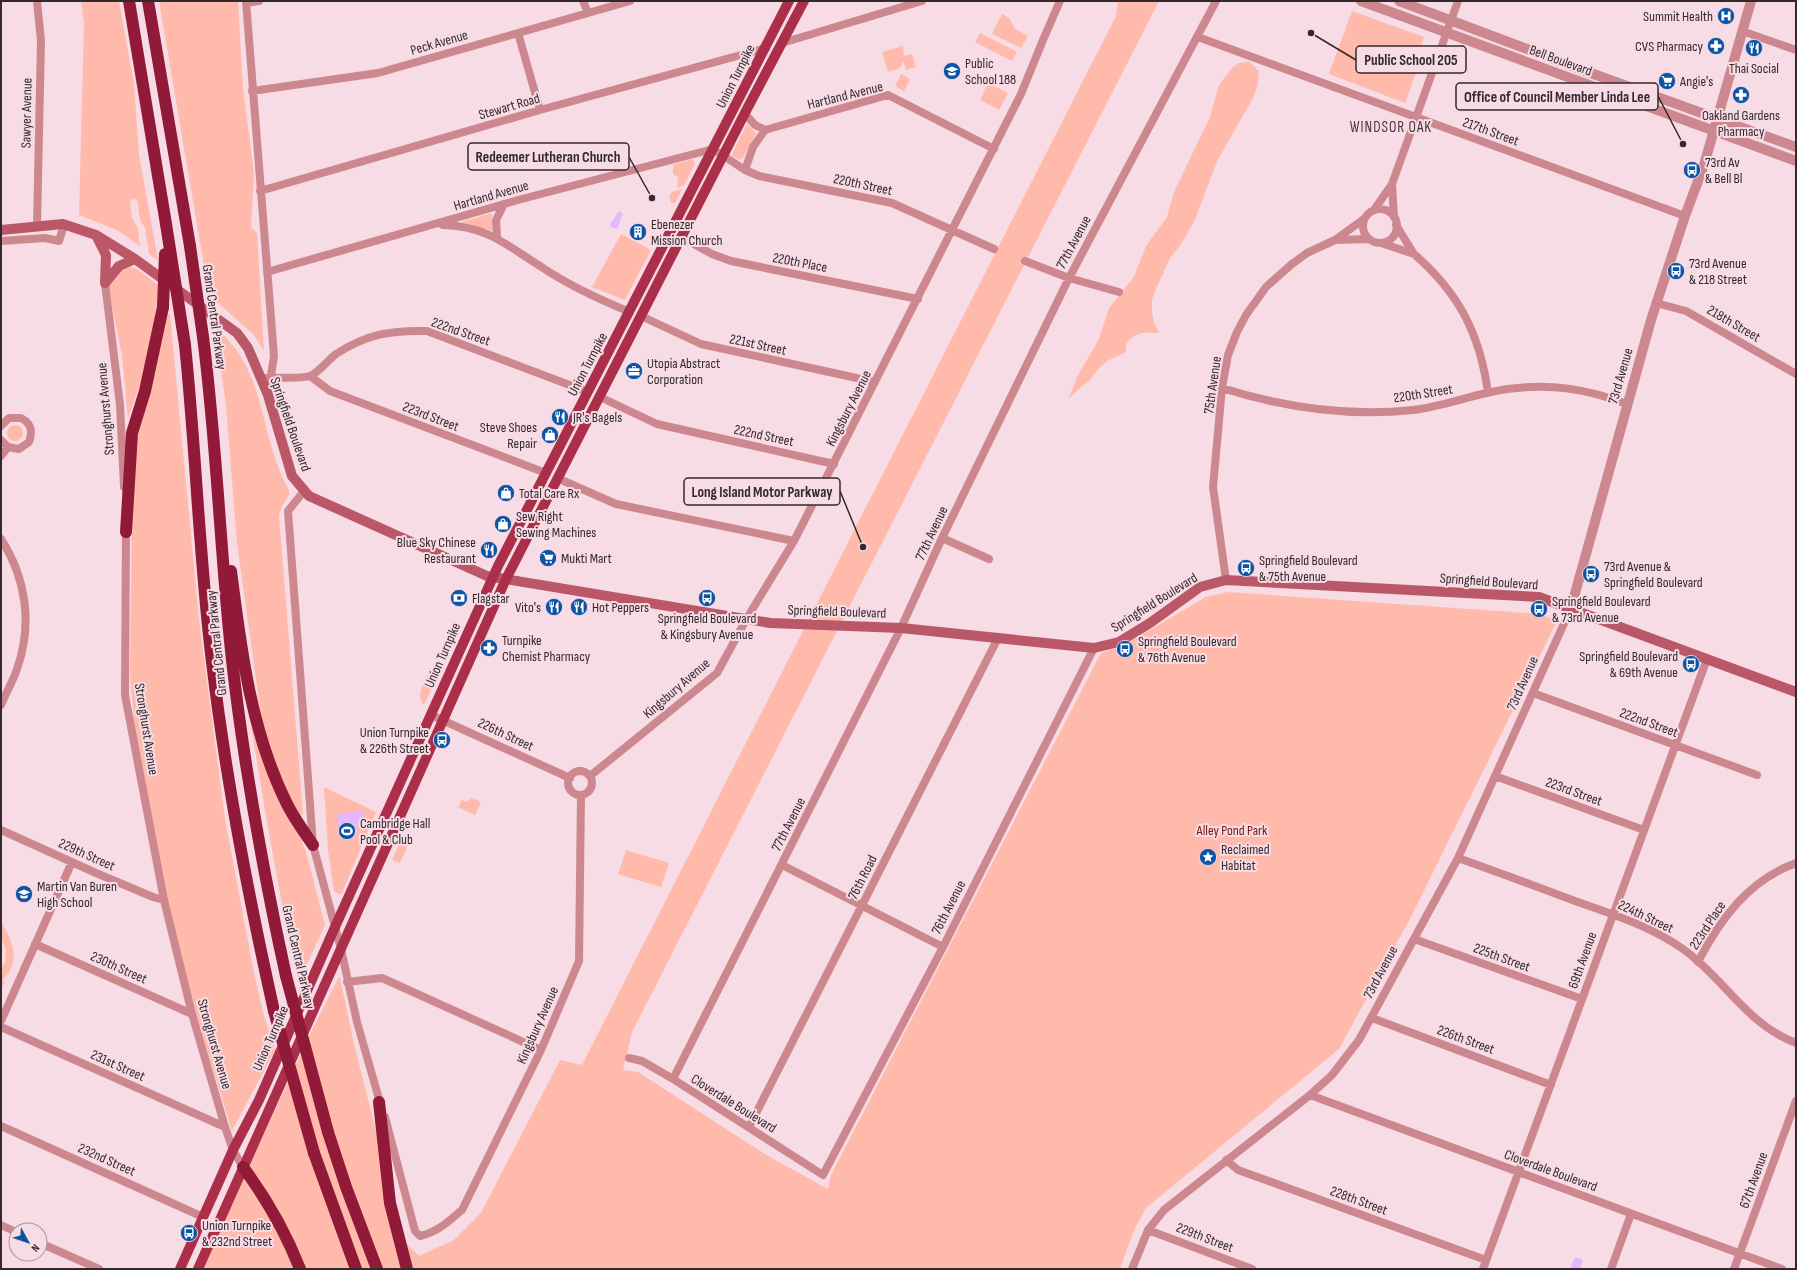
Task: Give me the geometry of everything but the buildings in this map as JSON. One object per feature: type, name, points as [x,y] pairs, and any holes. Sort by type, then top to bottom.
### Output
[{"type":"highway","name":"Grand Central Parkway","points":[[129,1],[186,345],[194,428],[205,590],[218,706],[242,861],[274,1011],[314,1153],[355,1267]]},
{"type":"highway","name":"Grand Central Parkway","points":[[148,1],[204,337],[213,425],[225,590],[240,726],[262,858],[286,976],[328,1132],[346,1186],[372,1257],[378,1269]]},
{"type":"highway","points":[[126,532],[132,433],[145,391],[163,307],[166,224]]},
{"type":"highway","points":[[213,425],[238,621],[260,733],[269,762],[287,804],[312,845]]},
{"type":"highway","points":[[379,1102],[390,1203],[407,1269]]},
{"type":"highway","points":[[242,1167],[259,1189],[292,1249],[300,1269]]},
{"type":"main road","name":"Union Turnpike","points":[[180,1269],[233,1150],[259,1100],[335,927],[493,577],[789,1]]},
{"type":"main road","name":"Union Turnpike","points":[[198,1269],[242,1167],[341,950],[506,579],[723,155],[804,1]]},
{"type":"main road","name":"Springfield Boulevard","points":[[1,230],[64,225],[96,235],[135,259],[237,333],[248,348],[266,379],[268,395],[292,476],[309,496],[474,571],[493,577],[770,623],[902,628],[1094,648],[1119,642],[1150,623],[1200,588],[1226,580],[1539,597],[1796,692]]},
{"type":"main road","points":[[96,235],[106,255],[105,282]]},
{"type":"main road","points":[[105,282],[119,266],[135,259]]},
{"type":"street","name":"Sawyer Avenue","points":[[36,1],[41,41],[38,226]]},
{"type":"street","points":[[259,1],[246,2],[274,356],[266,379],[310,376]]},
{"type":"street","points":[[583,1],[588,13]]},
{"type":"street","name":"Peck Avenue","points":[[252,92],[378,73],[630,1]]},
{"type":"street","points":[[782,43],[922,1]]},
{"type":"street","name":"Kingsbury Avenue","points":[[590,776],[717,673],[747,618],[794,541],[834,464],[1021,94],[1060,1]]},
{"type":"street","name":"77th Avenue","points":[[673,1079],[902,628],[942,538],[1068,278],[1216,1]]},
{"type":"street","name":"Bell Boulevard","points":[[1361,1],[1796,161]]},
{"type":"street","name":"Bell Boulevard","points":[[1399,1],[1588,72],[1796,147]]},
{"type":"street","points":[[1414,254],[1369,239],[1363,228],[1364,219],[1374,210],[1392,184],[1458,1]]},
{"type":"street","name":"73rd Avenue","points":[[1132,1269],[1148,1230],[1164,1210],[1310,1095],[1332,1075],[1348,1056],[1372,1018],[1458,858],[1571,608],[1626,404],[1684,216],[1704,165],[1751,1]]},
{"type":"street","points":[[1742,30],[1796,50]]},
{"type":"street","points":[[518,33],[540,110]]},
{"type":"street","name":"217th Street","points":[[1198,37],[1684,216]]},
{"type":"street","name":"Stewart Road","points":[[260,191],[540,110],[766,48]]},
{"type":"street","name":"Hartland Avenue","points":[[765,130],[888,95],[994,149]]},
{"type":"street","points":[[745,114],[755,125],[765,130],[760,134],[753,147],[745,170]]},
{"type":"street","points":[[713,149],[723,155]]},
{"type":"street","name":"Hartland Avenue","points":[[267,272],[504,204],[713,149]]},
{"type":"street","name":"220th Street","points":[[723,155],[745,170],[759,176],[892,203],[994,250]]},
{"type":"street","points":[[1392,184],[1394,217],[1396,225],[1414,254],[1434,272],[1450,290],[1468,320],[1482,358],[1488,393]]},
{"type":"street","points":[[497,238],[496,220],[504,204]]},
{"type":"street","points":[[1374,210],[1383,210],[1394,217]]},
{"type":"street","name":"75th Avenue","points":[[1226,580],[1213,487],[1222,388],[1228,355],[1237,332],[1253,304],[1266,287],[1307,253],[1335,240],[1364,219]]},
{"type":"street","points":[[1,242],[45,238],[59,241],[64,225]]},
{"type":"street","points":[[435,225],[472,229],[497,238],[576,288],[630,312]]},
{"type":"street","points":[[1381,243],[1392,237],[1396,225]]},
{"type":"street","name":"220th Place","points":[[681,237],[712,254],[731,261],[918,299]]},
{"type":"street","name":"75th Avenue","points":[[1335,240],[1369,239]]},
{"type":"street","points":[[1025,261],[1068,278],[1119,292]]},
{"type":"street","name":"Stronghurst Avenue","points":[[105,282],[120,405],[126,532],[125,695],[164,900],[192,1014],[225,1127],[233,1150],[242,1167]]},
{"type":"street","name":"218th Street","points":[[1656,303],[1686,311],[1796,374]]},
{"type":"street","name":"221st Street","points":[[641,316],[701,344],[875,382]]},
{"type":"street","name":"222nd Street","points":[[310,376],[335,355],[359,341],[375,335],[407,331],[427,331],[588,392]]},
{"type":"street","name":"223rd Street","points":[[310,376],[330,392],[546,473]]},
{"type":"street","name":"220th Street","points":[[1222,388],[1257,399],[1296,407],[1356,413],[1414,410],[1507,389],[1550,386],[1586,391],[1626,404]]},
{"type":"street","name":"222nd Street","points":[[600,397],[657,424],[834,464]]},
{"type":"street","points":[[1,426],[9,418],[21,418],[30,425],[32,431],[29,442],[25,446],[13,449],[8,447],[1,440]]},
{"type":"street","points":[[1,456],[8,447]]},
{"type":"street","points":[[557,478],[616,504],[794,541]]},
{"type":"street","points":[[304,491],[288,511],[312,845],[341,950],[347,982],[379,1102]]},
{"type":"street","points":[[942,538],[989,559]]},
{"type":"street","points":[[1,539],[16,569],[23,591],[26,609],[23,649],[17,669],[1,705]]},
{"type":"street","name":"76th Road","points":[[749,1127],[998,638]]},
{"type":"street","name":"76th Avenue","points":[[823,1175],[943,947],[1094,648]]},
{"type":"street","name":"69th Avenue","points":[[1483,1269],[1707,659]]},
{"type":"street","name":"222nd Street","points":[[1533,693],[1757,775]]},
{"type":"street","name":"226th Street","points":[[431,715],[570,778]]},
{"type":"street","points":[[581,771],[590,776],[592,779],[591,788],[586,794],[581,795],[574,793],[571,790],[569,786],[570,778],[577,772],[581,771]]},
{"type":"street","name":"223rd Street","points":[[1496,776],[1644,830]]},
{"type":"street","name":"Kingsbury Avenue","points":[[379,1102],[384,1112],[415,1231],[420,1236],[428,1234],[443,1226],[462,1210],[541,1050],[579,961],[581,795]]},
{"type":"street","name":"229th Street","points":[[1,830],[72,862],[164,900]]},
{"type":"street","name":"224th Street","points":[[1458,858],[1613,914],[1649,930],[1683,949],[1757,1020],[1780,1037],[1796,1043]]},
{"type":"street","points":[[1,1020],[72,862]]},
{"type":"street","name":"223rd Place","points":[[1698,962],[1724,917],[1735,905],[1756,885],[1782,868],[1796,864]]},
{"type":"street","points":[[782,865],[943,947]]},
{"type":"street","name":"225th Street","points":[[1414,939],[1582,999]]},
{"type":"street","name":"230th Street","points":[[35,944],[192,1014]]},
{"type":"street","points":[[347,982],[382,978],[541,1050]]},
{"type":"street","name":"226th Street","points":[[1372,1018],[1551,1085]]},
{"type":"street","name":"231st Street","points":[[1,1027],[225,1127]]},
{"type":"street","name":"Cloverdale Boulevard","points":[[629,1058],[642,1061],[673,1079],[823,1175]]},
{"type":"street","name":"Cloverdale Boulevard","points":[[1310,1095],[1782,1269]]},
{"type":"street","name":"67th Avenue","points":[[1734,1269],[1796,1101]]},
{"type":"street","name":"232nd Street","points":[[1,1126],[203,1217]]},
{"type":"street","name":"228th Street","points":[[1226,1160],[1238,1170],[1486,1260]]},
{"type":"street","points":[[1611,1269],[1631,1214]]},
{"type":"street","name":"229th Street","points":[[1148,1230],[1252,1269]]},
{"type":"street","points":[[48,1247],[99,1269]]},
{"type":"green space","points":[[81,1],[119,1],[134,84],[139,155],[158,260],[149,254],[145,228],[140,220],[137,199],[130,200],[132,217],[138,229],[140,246],[117,230],[79,215],[84,24]]},
{"type":"green space","points":[[159,1],[238,1],[243,88],[254,174],[251,227],[257,233],[264,351],[254,335],[209,295]]},
{"type":"green space","name":"Alley Pond Park","points":[[1118,1],[1159,1],[632,1032],[623,1070],[638,1072],[768,1156],[828,1189],[831,1175],[1101,653],[1121,647],[1206,597],[1228,592],[1540,614],[1557,621],[1412,915],[1339,1049],[1146,1208],[1134,1230],[1120,1269],[202,1269],[311,1032],[339,977],[380,1147],[392,1230],[419,1256],[454,1240],[481,1213],[560,1060],[582,1065],[1116,16]]},
{"type":"green space","points":[[1352,11],[1424,37],[1413,68],[1417,70],[1405,103],[1329,74]]},
{"type":"green space","points":[[1002,14],[1009,18],[1015,29],[1028,36],[1021,48],[992,34]]},
{"type":"green space","points":[[980,33],[1017,52],[1012,61],[975,42]]},
{"type":"green space","points":[[903,46],[904,56],[912,54],[916,67],[906,70],[903,61],[900,68],[888,72],[882,52]]},
{"type":"green space","points":[[1250,62],[1259,72],[1257,88],[1252,100],[1218,159],[1194,222],[1179,247],[1170,258],[1152,300],[1154,323],[1159,333],[1141,333],[1134,337],[1126,344],[1126,352],[1107,361],[1099,368],[1089,381],[1069,398],[1077,377],[1099,339],[1109,308],[1134,277],[1146,246],[1167,217],[1174,192],[1210,117],[1219,85],[1232,68],[1239,63]]},
{"type":"green space","points":[[901,74],[910,79],[904,91],[895,86]]},
{"type":"green space","points":[[988,83],[1008,93],[999,110],[980,100]]},
{"type":"green space","points":[[747,124],[756,133],[744,156],[740,160],[732,156],[732,154]]},
{"type":"green space","points":[[692,159],[695,164],[684,185],[677,188],[678,177],[673,174],[673,165]]},
{"type":"green space","points":[[682,189],[675,203],[671,203],[669,196],[672,192]]},
{"type":"green space","points":[[492,213],[492,231],[461,222]]},
{"type":"green space","points":[[621,234],[651,250],[625,300],[592,287]]},
{"type":"green space","points":[[127,266],[137,269],[158,285],[153,338],[146,368],[128,418],[122,355],[108,286],[111,279]]},
{"type":"green space","points":[[166,313],[170,315],[199,620],[225,819],[254,973],[263,1012],[275,1050],[232,1131],[196,1014],[163,885],[134,722],[130,672],[133,440]]},
{"type":"green space","points":[[215,328],[232,344],[244,363],[260,404],[279,470],[289,490],[289,495],[282,506],[279,516],[303,814],[298,817],[268,750],[261,715],[237,543],[226,405]]},
{"type":"green space","points":[[15,425],[21,427],[23,433],[21,439],[15,441],[9,439],[7,433],[9,427]]},
{"type":"green space","points":[[436,667],[442,667],[424,705],[420,696],[422,685],[428,674]]},
{"type":"green space","points":[[249,714],[306,852],[325,925],[299,982],[278,882]]},
{"type":"green space","name":"Cambridge Hall Pool & Club","points":[[324,787],[376,812],[342,893],[339,894],[334,891],[328,850]]},
{"type":"green space","points":[[471,798],[481,802],[475,815],[458,807],[462,800],[467,802]]},
{"type":"green space","points":[[403,835],[411,838],[400,863],[392,860]]},
{"type":"green space","points":[[626,850],[669,863],[661,887],[618,874]]},
{"type":"green space","points":[[1,922],[9,937],[14,952],[12,966],[2,981],[5,982],[1,989],[1,970],[5,961],[6,950],[1,938]]},
{"type":"shaded area","points":[[619,211],[623,214],[617,229],[611,227],[610,224]]},
{"type":"shaded area","points":[[364,812],[364,824],[357,825],[356,835],[347,835],[345,825],[338,825],[337,814]]},
{"type":"shaded area","points":[[1575,1257],[1583,1260],[1580,1269],[1570,1269]]},
{"type":"place","name":"Summit Health","points":[[1726,16]]},
{"type":"place","name":"Public School 205","points":[[1311,33]]},
{"type":"place","name":"CVS Pharmacy","points":[[1716,46]]},
{"type":"place","name":"Thai Social","points":[[1754,48]]},
{"type":"place","name":"Public School 188","points":[[952,71]]},
{"type":"place","name":"Angie's","points":[[1667,81]]},
{"type":"place","name":"Oakland Gardens Pharmacy","points":[[1741,95]]},
{"type":"place","name":"Office of Council Member Linda Lee","points":[[1683,144]]},
{"type":"place","name":"73rd Av & Bell Bl","points":[[1692,170]]},
{"type":"place","name":"Redeemer Lutheran Church","points":[[652,198]]},
{"type":"place","name":"Ebenezer Mission Church","points":[[638,232]]},
{"type":"place","name":"73rd Avenue & 218 Street","points":[[1676,271]]},
{"type":"place","name":"Utopia Abstract Corporation","points":[[634,371]]},
{"type":"place","name":"JR's Bagels","points":[[560,417]]},
{"type":"place","name":"Steve Shoes Repair","points":[[550,435]]},
{"type":"place","name":"Total Care Rx","points":[[506,493]]},
{"type":"place","name":"Sew Right Sewing Machines","points":[[503,524]]},
{"type":"place","name":"Long Island Motor Parkway","points":[[863,547]]},
{"type":"place","name":"Blue Sky Chinese Restaurant","points":[[489,550]]},
{"type":"place","name":"Mukti Mart","points":[[548,558]]},
{"type":"place","name":"Springfield Boulevard & 75th Avenue","points":[[1246,568]]},
{"type":"place","name":"73rd Avenue & Springfield Boulevard","points":[[1591,574]]},
{"type":"place","name":"Flagstar","points":[[459,598]]},
{"type":"place","name":"Springfield Boulevard & Kingsbury Avenue","points":[[707,598]]},
{"type":"place","name":"Vito's","points":[[554,607]]},
{"type":"place","name":"Hot Peppers","points":[[579,607]]},
{"type":"place","name":"Springfield Boulevard & 73rd Avenue","points":[[1539,609]]},
{"type":"place","name":"Turnpike Chemist Pharmacy","points":[[489,648]]},
{"type":"place","name":"Springfield Boulevard & 76th Avenue","points":[[1125,649]]},
{"type":"place","name":"Springfield Boulevard & 69th Avenue","points":[[1691,664]]},
{"type":"place","name":"Union Turnpike & 226th Street","points":[[442,740]]},
{"type":"place","name":"Cambridge Hall Pool & Club","points":[[347,831]]},
{"type":"place","name":"Reclaimed Habitat","points":[[1208,857]]},
{"type":"place","name":"Martin Van Buren High School","points":[[24,894]]},
{"type":"place","name":"Union Turnpike & 232nd Street","points":[[189,1233]]},
{"type":"district","name":"WINDSOR OAK","points":[[1391,127]]}]
